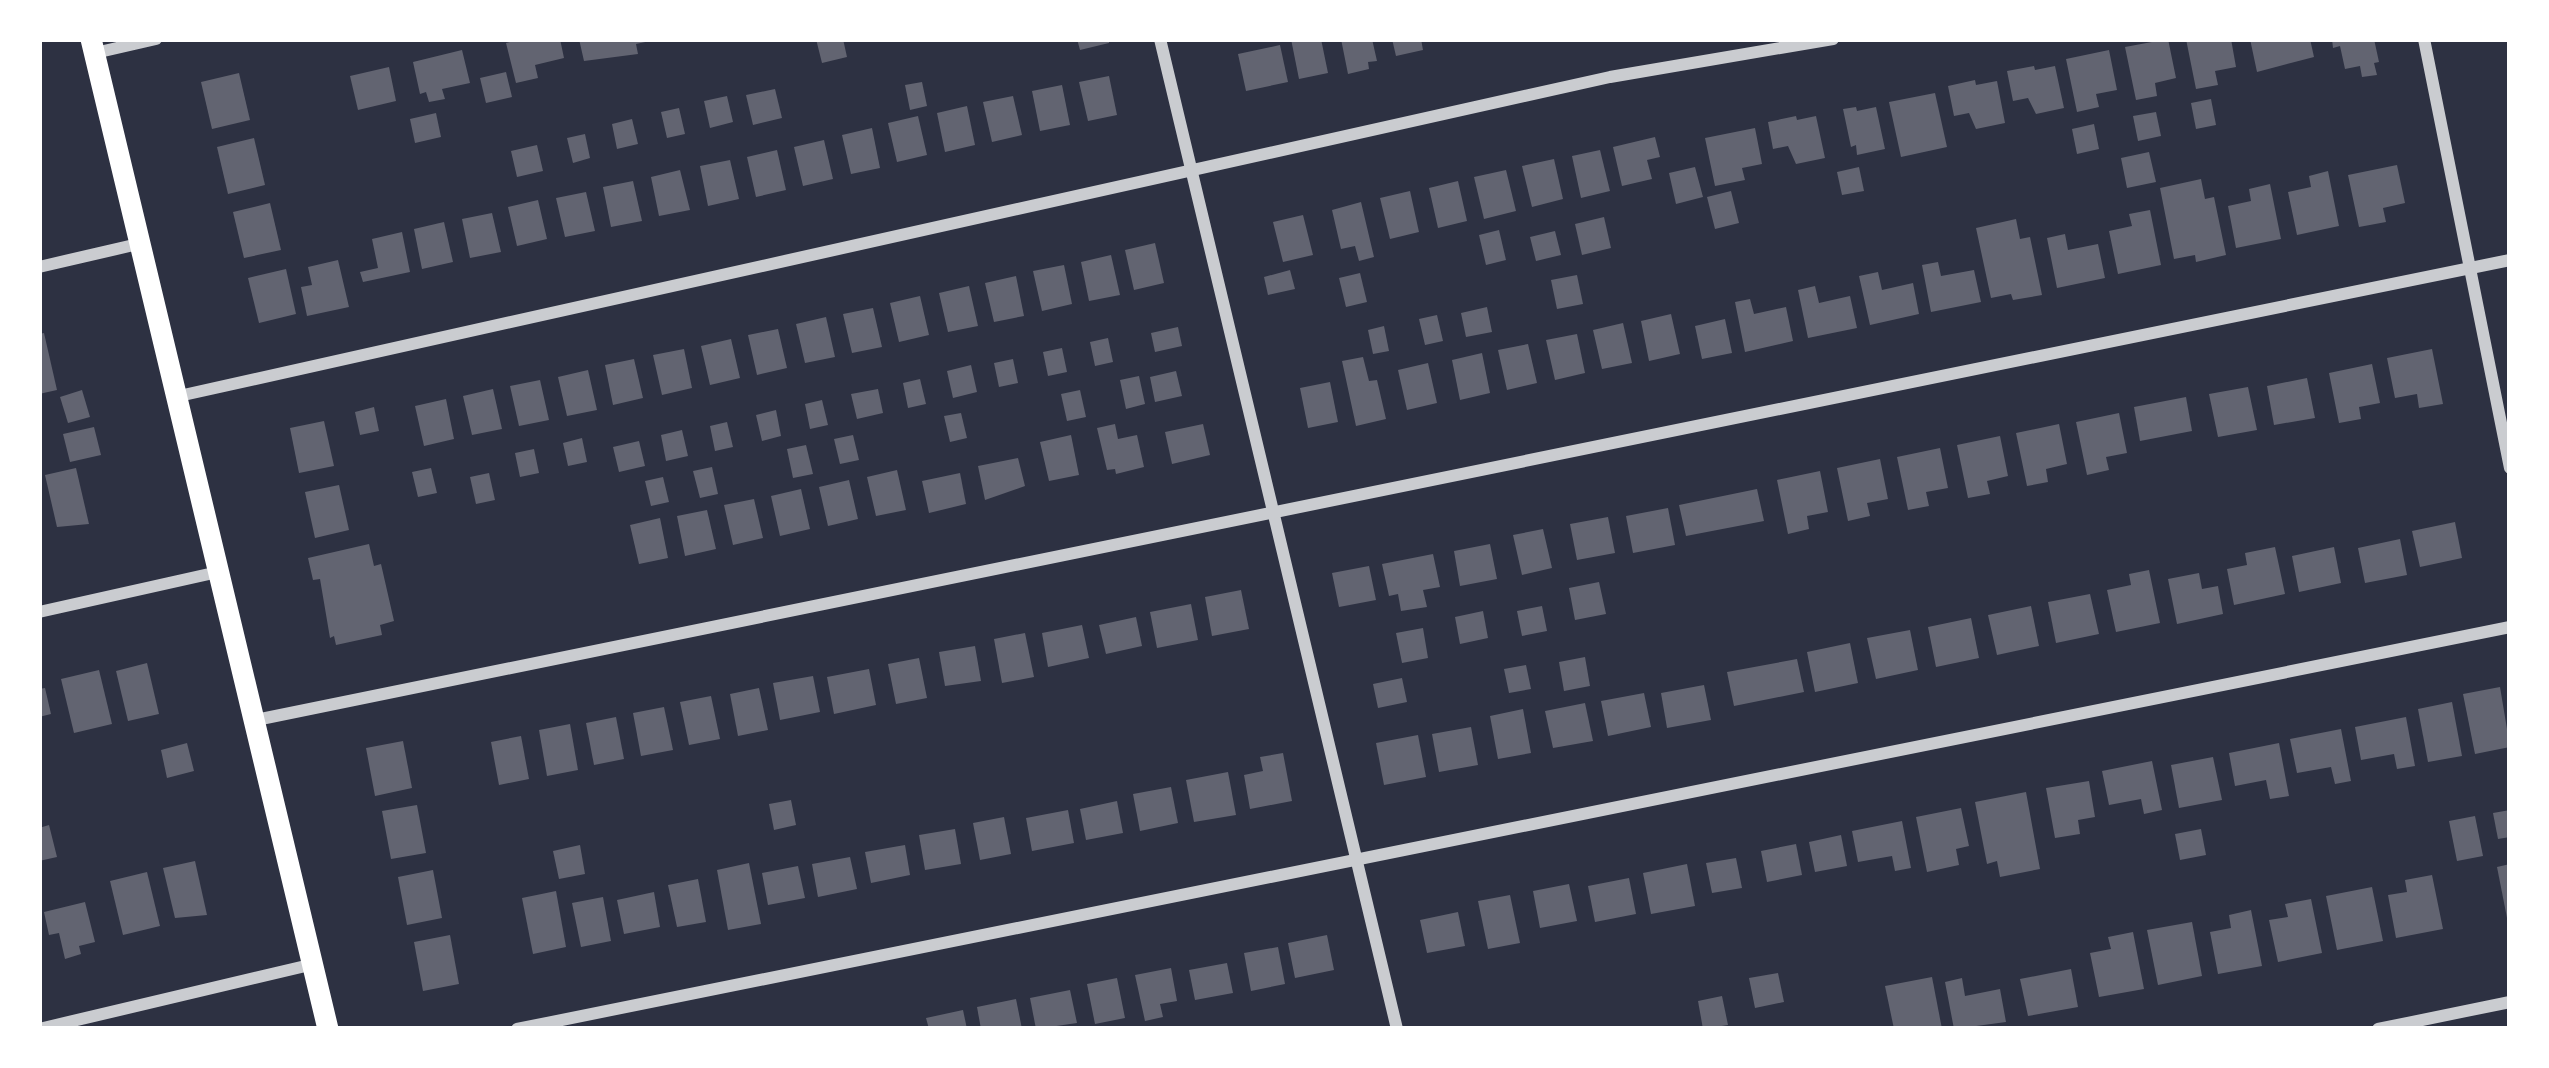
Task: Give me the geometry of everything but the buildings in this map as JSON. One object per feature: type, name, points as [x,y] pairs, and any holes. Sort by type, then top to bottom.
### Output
[{"type":"main road","points":[[93,46],[328,1029]]},
{"type":"street","points":[[93,46],[157,39]]},
{"type":"street","points":[[1160,39],[1397,1029]]},
{"type":"street","points":[[179,396],[1660,66],[1832,39]]},
{"type":"street","points":[[2424,39],[2510,468]]},
{"type":"street","points":[[39,267],[138,244]]},
{"type":"street","points":[[256,720],[2510,260]]},
{"type":"street","points":[[39,612],[218,572]]},
{"type":"street","points":[[517,1029],[2510,627]]},
{"type":"street","points":[[39,1029],[314,964]]},
{"type":"street","points":[[2378,1029],[2510,1002]]}]
